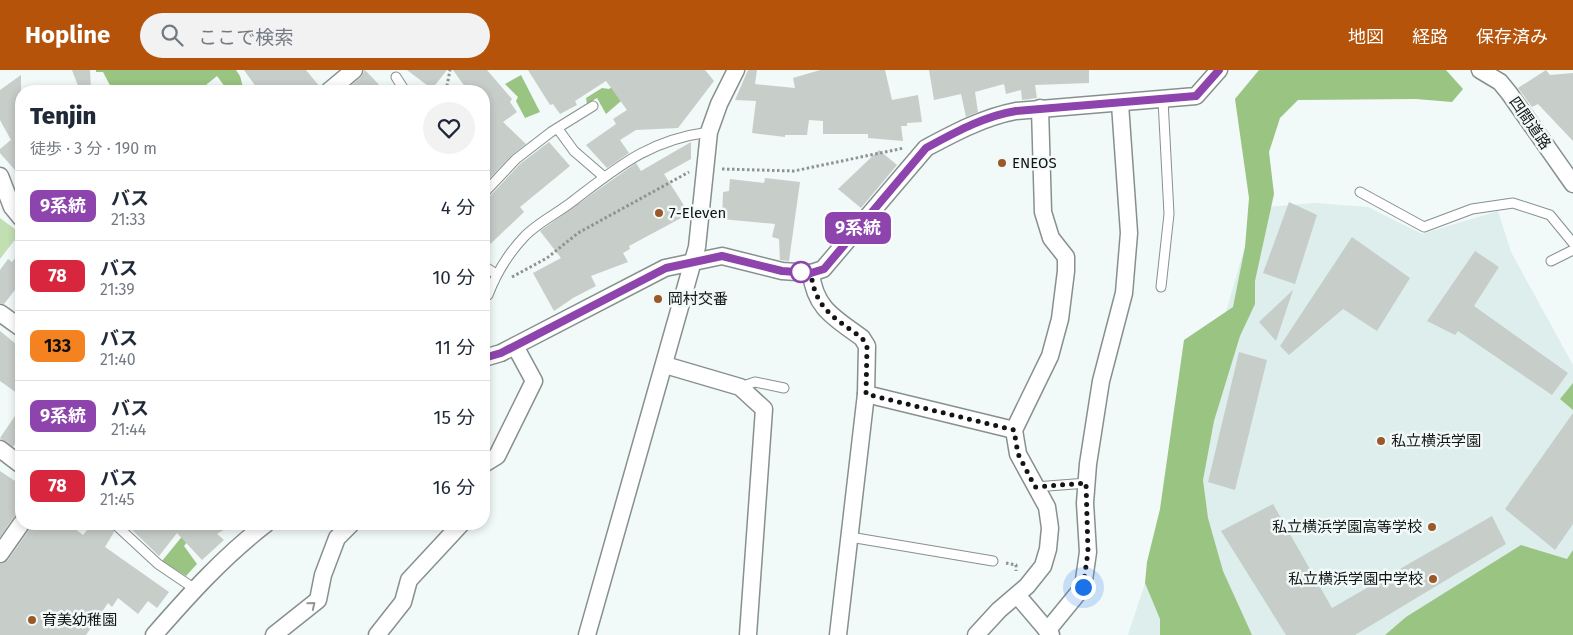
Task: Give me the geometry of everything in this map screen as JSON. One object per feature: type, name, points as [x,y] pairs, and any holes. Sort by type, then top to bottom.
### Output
[{"type":"street","points":[[336,85],[354,70]]},
{"type":"street","points":[[587,635],[694,261],[709,132],[719,104],[736,70]]},
{"type":"street","points":[[490,358],[666,268],[722,256],[782,271],[811,273],[824,269],[926,148],[987,118],[1007,112],[1040,108],[1120,104],[1196,96],[1219,70]]},
{"type":"street","name":"四間道路","points":[[1480,70],[1500,82],[1509,93],[1573,184]]},
{"type":"street","points":[[1017,595],[1049,633],[1083,587],[1088,552],[1086,483],[1088,464],[1101,381],[1124,294],[1129,233],[1120,104]]},
{"type":"street","points":[[976,635],[1017,595],[1043,566],[1048,549],[1050,528],[1047,507],[1018,454],[1014,430],[1050,356],[1060,319],[1066,271],[1066,257],[1051,238],[1043,212],[1040,108]]},
{"type":"street","points":[[2,186],[15,211]]},
{"type":"street","points":[[811,273],[813,291],[819,302],[862,338],[867,346],[866,394],[838,635]]},
{"type":"street","points":[[0,313],[15,324]]},
{"type":"street","points":[[490,460],[497,456],[534,380],[515,346]]},
{"type":"street","points":[[665,365],[740,388],[764,409],[748,635]]},
{"type":"street","points":[[866,394],[1014,430]]},
{"type":"street","points":[[0,449],[15,460]]},
{"type":"street","points":[[0,554],[17,530]]},
{"type":"street","points":[[154,635],[194,589],[237,546],[258,530]]},
{"type":"street","points":[[274,635],[318,600],[323,575],[337,538],[345,530]]},
{"type":"street","points":[[377,635],[403,602],[409,580],[455,530]]},
{"type":"lane","points":[[396,77],[401,85]]},
{"type":"lane","points":[[1161,287],[1169,214],[1163,100]]},
{"type":"lane","points":[[490,187],[516,159],[558,128],[593,106]]},
{"type":"lane","points":[[558,128],[574,151],[603,176]]},
{"type":"lane","points":[[490,290],[496,274],[524,236],[573,201],[603,176],[653,146],[684,135],[709,132]]},
{"type":"lane","points":[[1360,192],[1424,227],[1472,209],[1513,203],[1550,215],[1573,243]]},
{"type":"lane","points":[[1551,261],[1573,250]]},
{"type":"lane","points":[[490,270],[496,274]]},
{"type":"lane","points":[[740,388],[755,382],[784,388]]},
{"type":"lane","points":[[1035,487],[1086,483]]},
{"type":"lane","points":[[120,530],[158,564],[194,589]]},
{"type":"lane","points":[[850,537],[993,561]]},
{"type":"path","points":[[447,85],[450,70]]},
{"type":"path","points":[[490,293],[502,282],[547,258],[578,233],[688,172],[705,169],[794,171],[906,148],[926,148]]},
{"type":"path","points":[[993,561],[1016,565],[1017,595]]},
{"type":"shaded area","name":"私立横浜学園","points":[[1315,203],[1368,207],[1422,234],[1498,211],[1511,252],[1573,365],[1573,575],[1417,635],[1128,635],[1167,517],[1256,208]]},
{"type":"green space","points":[[96,70],[236,70],[242,85],[224,85],[217,76],[206,85],[110,85],[103,72],[96,72]]},
{"type":"green space","points":[[1259,70],[1446,70],[1463,89],[1452,102],[1416,99],[1298,100],[1280,118],[1269,152],[1274,194],[1255,281],[1255,304],[1240,336],[1214,421],[1203,480],[1208,518],[1223,571],[1252,635],[1160,635],[1160,619],[1145,583],[1147,562],[1160,509],[1184,340],[1233,307],[1245,247],[1249,198],[1235,99]]},
{"type":"green space","points":[[521,75],[540,112],[525,118],[516,101],[518,97],[505,84]]},
{"type":"green space","points":[[626,77],[636,88],[606,114],[597,98],[587,104],[586,98],[602,88],[609,89]]},
{"type":"green space","points":[[0,218],[15,229],[15,240],[0,259]]},
{"type":"green space","points":[[1573,383],[1573,410],[1560,399]]},
{"type":"green space","points":[[187,530],[194,533],[184,546],[197,564],[186,576],[162,561]]},
{"type":"green space","points":[[1521,545],[1567,559],[1573,550],[1573,635],[1385,635],[1406,617]]},
{"type":"building","points":[[72,70],[90,70],[91,85],[78,85]]},
{"type":"building","points":[[244,70],[306,70],[318,85],[255,85]]},
{"type":"building","points":[[365,70],[379,85],[351,85],[360,78]]},
{"type":"building","points":[[407,70],[447,70],[435,85],[427,85]]},
{"type":"building","points":[[453,70],[487,70],[512,99],[510,102],[517,112],[503,122],[526,144],[512,155],[490,178],[490,85],[464,85]]},
{"type":"building","points":[[528,70],[705,70],[714,81],[678,128],[636,130],[620,140],[629,153],[607,168],[586,145],[616,124],[613,119],[627,110],[606,81],[575,101],[577,105],[560,114],[553,104],[550,105]]},
{"type":"building","points":[[748,70],[757,70],[755,84],[795,88],[793,78],[820,70],[885,70],[892,100],[918,95],[922,122],[907,123],[907,126],[901,126],[903,141],[868,138],[868,134],[823,134],[823,121],[809,120],[807,135],[785,135],[785,137],[752,133],[756,101],[735,100]]},
{"type":"building","points":[[929,70],[1089,70],[1089,83],[1035,85],[1037,98],[1022,100],[1021,90],[1006,94],[1004,84],[975,92],[978,112],[966,117],[961,94],[934,100]]},
{"type":"building","points":[[1546,70],[1550,75],[1573,73],[1573,141],[1538,104],[1532,107],[1518,88]]},
{"type":"building","points":[[21,75],[21,85],[15,85],[15,170],[0,153],[0,149],[11,140],[0,120],[0,90]]},
{"type":"building","points":[[549,142],[570,166],[520,207],[524,212],[490,244],[490,196],[520,164]]},
{"type":"building","points":[[691,142],[691,159],[664,174],[685,207],[683,217],[629,246],[630,249],[623,253],[628,262],[591,276],[596,286],[554,311],[533,273],[561,258],[540,231],[636,163],[641,171]]},
{"type":"building","points":[[879,150],[897,165],[861,208],[838,189]]},
{"type":"building","points":[[765,178],[800,182],[789,261],[780,260],[779,239],[772,237],[775,224],[722,219],[723,192],[729,191],[730,179],[764,183]]},
{"type":"building","points":[[1289,202],[1317,215],[1295,284],[1263,273]]},
{"type":"building","points":[[1352,237],[1410,278],[1377,331],[1343,309],[1289,355],[1280,346]]},
{"type":"building","points":[[1475,251],[1499,267],[1474,306],[1568,373],[1552,395],[1458,331],[1455,335],[1427,321]]},
{"type":"building","points":[[15,258],[15,290],[4,304],[0,303],[0,270],[8,259],[12,262]]},
{"type":"building","points":[[1293,290],[1276,341],[1259,322]]},
{"type":"building","points":[[0,331],[15,343],[15,392],[0,381]]},
{"type":"building","points":[[1239,352],[1267,360],[1235,490],[1208,482]]},
{"type":"building","points":[[1573,413],[1573,524],[1555,550],[1505,509]]},
{"type":"building","points":[[15,416],[15,444],[13,447],[0,438]]},
{"type":"building","points":[[0,471],[15,481],[15,517],[0,537]]},
{"type":"building","points":[[1273,504],[1332,608],[1492,516],[1506,544],[1355,635],[1286,635],[1221,531]]},
{"type":"building","points":[[29,530],[77,530],[83,535],[87,530],[114,530],[105,547],[169,592],[157,608],[148,601],[138,614],[118,598],[112,607],[108,603],[86,635],[0,635],[0,564],[8,560]]},
{"type":"building","points":[[132,530],[223,530],[217,534],[224,540],[202,560],[177,533],[159,556]]},
{"type":"bus line","name":"9系統","points":[[490,356],[501,353],[666,268],[710,257],[722,256],[782,271],[811,273],[824,269],[926,148],[987,118],[1007,112],[1040,108],[1120,104],[1196,96],[1206,87],[1219,70]]},
{"type":"place","name":"ENEOS","points":[[1002,163]]},
{"type":"place","name":"7-Eleven","points":[[659,213]]},
{"type":"place","name":"岡村交番","points":[[658,299]]},
{"type":"place","name":"私立横浜学園","points":[[1381,441]]},
{"type":"place","name":"私立横浜学園高等学校","points":[[1432,527]]},
{"type":"place","name":"私立横浜学園中学校","points":[[1433,579]]},
{"type":"place","name":"育美幼稚園","points":[[32,620]]},
{"type":"route","points":[[801,272],[796,272],[811,273],[813,291],[819,302],[862,338],[867,346],[866,394],[1014,430],[1018,454],[1035,487],[1086,483],[1088,552],[1083,587]]}]
